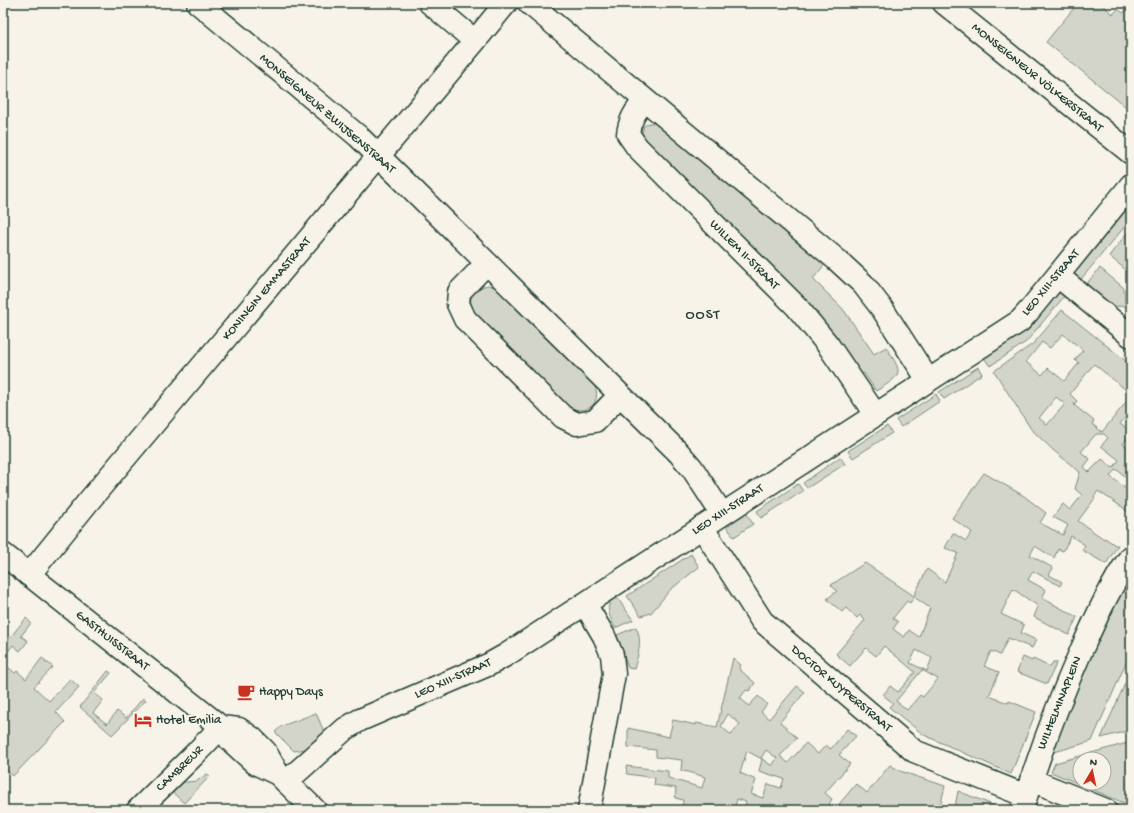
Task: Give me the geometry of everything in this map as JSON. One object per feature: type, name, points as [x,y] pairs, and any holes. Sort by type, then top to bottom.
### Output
[{"type":"street","name":"MONSEIGNEUR ZWIJSENSTRAAT","points":[[198,3],[358,136],[692,468],[722,514]]},
{"type":"street","points":[[430,3],[475,41]]},
{"type":"street","name":"KONINGIN EMMASTRAAT","points":[[29,575],[88,502],[506,3]]},
{"type":"street","points":[[529,3],[837,260],[863,284],[883,310],[928,380]]},
{"type":"street","name":"MONSEIGNEUR VÖLKERSTRAAT","points":[[944,3],[1131,153]]},
{"type":"street","name":"WILLEM II-STRAAT","points":[[645,100],[635,113],[630,123],[628,134],[637,147],[797,307],[828,345],[875,414]]},
{"type":"street","name":"LEO XIII-STRAAT","points":[[282,778],[340,733],[360,720],[490,664],[506,655],[1020,321],[1131,185]]},
{"type":"street","points":[[487,263],[459,292],[458,304],[465,319],[563,417],[578,424],[595,422],[620,395]]},
{"type":"street","points":[[1058,276],[1131,336]]},
{"type":"street","name":"DOCTOR KUYPERSTRAAT","points":[[702,527],[762,621],[914,751],[1027,795]]},
{"type":"street","name":"GASTHUISSTRAAT","points":[[3,554],[221,727],[231,741],[255,763],[282,778],[315,810]]},
{"type":"street","name":"WILHELMINAPLEIN","points":[[1027,795],[1038,758],[1070,676],[1116,577],[1131,556]]},
{"type":"street","points":[[585,604],[612,656],[614,674],[589,810]]},
{"type":"street","name":"CAMBREUR","points":[[138,810],[221,727]]},
{"type":"street","points":[[1027,795],[1106,810]]},
{"type":"shaded area","points":[[1078,3],[1100,3],[1113,14],[1118,9],[1123,13],[1128,8],[1131,10],[1131,111],[1046,42]]},
{"type":"shaded area","points":[[650,123],[656,123],[825,264],[813,279],[843,309],[874,354],[886,347],[898,368],[898,373],[892,381],[876,391],[864,373],[858,376],[644,138],[642,132],[644,126]]},
{"type":"shaded area","points":[[1131,199],[1131,219],[1077,284],[1072,273]]},
{"type":"shaded area","points":[[1131,228],[1131,274],[1109,256]]},
{"type":"shaded area","points":[[1100,268],[1124,288],[1125,306],[1106,307],[1083,288]]},
{"type":"shaded area","points":[[488,285],[498,288],[594,384],[596,397],[592,406],[582,410],[569,407],[475,314],[471,304],[472,295],[478,289]]},
{"type":"shaded area","points":[[1060,292],[1067,293],[1026,342],[990,366],[982,355],[1054,295]]},
{"type":"shaded area","points":[[1062,310],[1131,365],[1131,394],[1094,364],[1070,394],[1077,401],[1074,405],[1094,421],[1092,424],[1102,432],[1131,396],[1131,410],[1120,424],[1129,430],[1131,428],[1131,433],[1123,444],[1131,450],[1127,456],[1131,460],[1131,478],[1130,480],[1116,469],[1110,476],[1131,493],[1131,515],[1125,509],[1098,491],[1094,497],[1095,498],[1078,521],[1104,539],[1105,538],[1115,545],[1118,545],[1106,564],[1082,550],[1085,545],[1071,536],[1063,551],[1058,549],[1054,558],[1035,546],[1030,555],[1053,568],[1049,575],[1062,582],[1060,586],[1033,571],[1028,580],[1046,590],[1042,598],[1077,617],[1069,635],[1034,617],[1038,606],[1013,589],[1001,614],[1024,625],[1021,633],[1036,640],[1032,648],[1008,638],[1000,655],[991,651],[984,666],[999,672],[989,696],[1008,703],[1009,701],[1036,712],[1011,774],[924,735],[889,707],[893,703],[883,695],[890,686],[898,692],[915,672],[884,646],[876,656],[866,648],[850,666],[836,654],[865,620],[860,615],[857,618],[846,608],[842,612],[827,599],[837,591],[831,585],[865,563],[914,596],[927,569],[945,582],[958,553],[945,548],[953,533],[966,541],[972,532],[952,518],[984,473],[1024,496],[1046,513],[1040,523],[1063,535],[1068,525],[1053,517],[1063,504],[1070,510],[1082,495],[1075,489],[1080,472],[1054,451],[1031,429],[994,371],[1034,343]],"holes":[[[1063,334],[1083,350],[1075,360],[1079,363],[1064,381],[1048,368],[1042,375],[1026,362],[1042,342],[1050,348]],[[1056,397],[1065,404],[1047,425],[1039,418]],[[1096,434],[1104,434],[1108,438],[1101,446],[1119,460],[1113,468],[1102,459],[1089,472],[1084,467],[1090,459],[1081,452]],[[914,597],[930,608],[919,637],[909,630],[904,637],[893,629],[898,622],[893,618],[907,601],[910,603]],[[916,650],[932,658],[927,671],[910,663]],[[922,670],[938,679],[923,697],[920,695],[907,710],[896,701]]]},
{"type":"shaded area","points":[[978,367],[982,374],[944,399],[939,392]]},
{"type":"shaded area","points":[[936,394],[940,401],[901,427],[896,420]]},
{"type":"shaded area","points":[[887,426],[892,433],[853,458],[848,451]]},
{"type":"shaded area","points":[[840,457],[845,464],[807,488],[803,483]]},
{"type":"shaded area","points":[[798,484],[803,491],[761,518],[757,511]]},
{"type":"shaded area","points":[[744,510],[753,524],[734,537],[724,523]]},
{"type":"shaded area","points":[[691,554],[699,567],[670,590],[651,613],[641,616],[627,596]]},
{"type":"shaded area","points":[[1131,575],[1131,651],[1092,741],[1051,753],[1088,662],[1108,618]]},
{"type":"shaded area","points":[[616,596],[633,620],[615,628],[610,615],[609,607],[612,599]]},
{"type":"shaded area","points":[[26,618],[31,623],[21,636],[28,641],[20,651],[13,645],[3,658],[3,646]]},
{"type":"shaded area","points":[[636,627],[639,643],[634,669],[628,668],[617,635]]},
{"type":"shaded area","points":[[1023,657],[1032,661],[1033,659],[1050,667],[1053,662],[1057,662],[1047,684],[1017,672]]},
{"type":"shaded area","points":[[42,658],[46,661],[45,663],[48,663],[53,667],[34,687],[49,701],[70,679],[79,687],[56,712],[65,722],[13,776],[3,767],[3,663],[15,673],[17,671],[26,679]]},
{"type":"shaded area","points":[[733,658],[741,665],[739,669],[755,683],[749,691],[746,690],[740,698],[749,706],[758,696],[767,704],[761,712],[769,719],[797,686],[805,692],[780,722],[797,738],[780,756],[788,763],[806,743],[818,754],[826,745],[831,749],[847,729],[856,736],[839,755],[850,764],[825,793],[832,799],[829,804],[835,809],[856,784],[867,793],[890,765],[900,771],[945,786],[940,807],[942,807],[941,810],[896,810],[897,807],[887,805],[885,810],[744,810],[746,802],[737,799],[734,810],[682,810],[683,800],[675,798],[676,788],[654,785],[655,778],[627,774],[626,766],[668,771],[668,778],[702,788],[705,777],[681,771],[682,760],[656,757],[656,750],[628,747],[628,728],[669,737],[673,720],[696,725],[696,723],[717,727]],"holes":[[[728,714],[740,724],[731,735],[721,726]],[[766,750],[777,758],[772,766],[761,758]],[[747,751],[762,759],[759,771],[784,779],[781,788],[768,784],[763,798],[751,794],[756,780],[740,773]]]},
{"type":"shaded area","points":[[1131,670],[1131,730],[1101,738]]},
{"type":"shaded area","points":[[108,671],[111,673],[94,693],[103,700],[93,713],[107,724],[117,711],[126,718],[143,698],[146,700],[112,735],[80,707]]},
{"type":"shaded area","points":[[316,713],[325,734],[306,749],[294,751],[275,732],[282,726]]},
{"type":"shaded area","points":[[1131,742],[1131,806],[1096,791],[1112,791],[1112,751],[1098,751]]},
{"type":"shaded area","points":[[1072,758],[1072,781],[1051,772],[1055,763]]},
{"type":"shaded area","points":[[207,774],[210,776],[184,803],[170,790],[177,783],[197,781]]},
{"type":"shaded area","points":[[958,791],[993,805],[998,810],[970,810],[955,807]]},
{"type":"place","name":"Happy Days","points":[[246,692]]},
{"type":"place","name":"Hotel Emilia","points":[[143,720]]},
{"type":"district","name":"OOST","points":[[703,315]]}]
